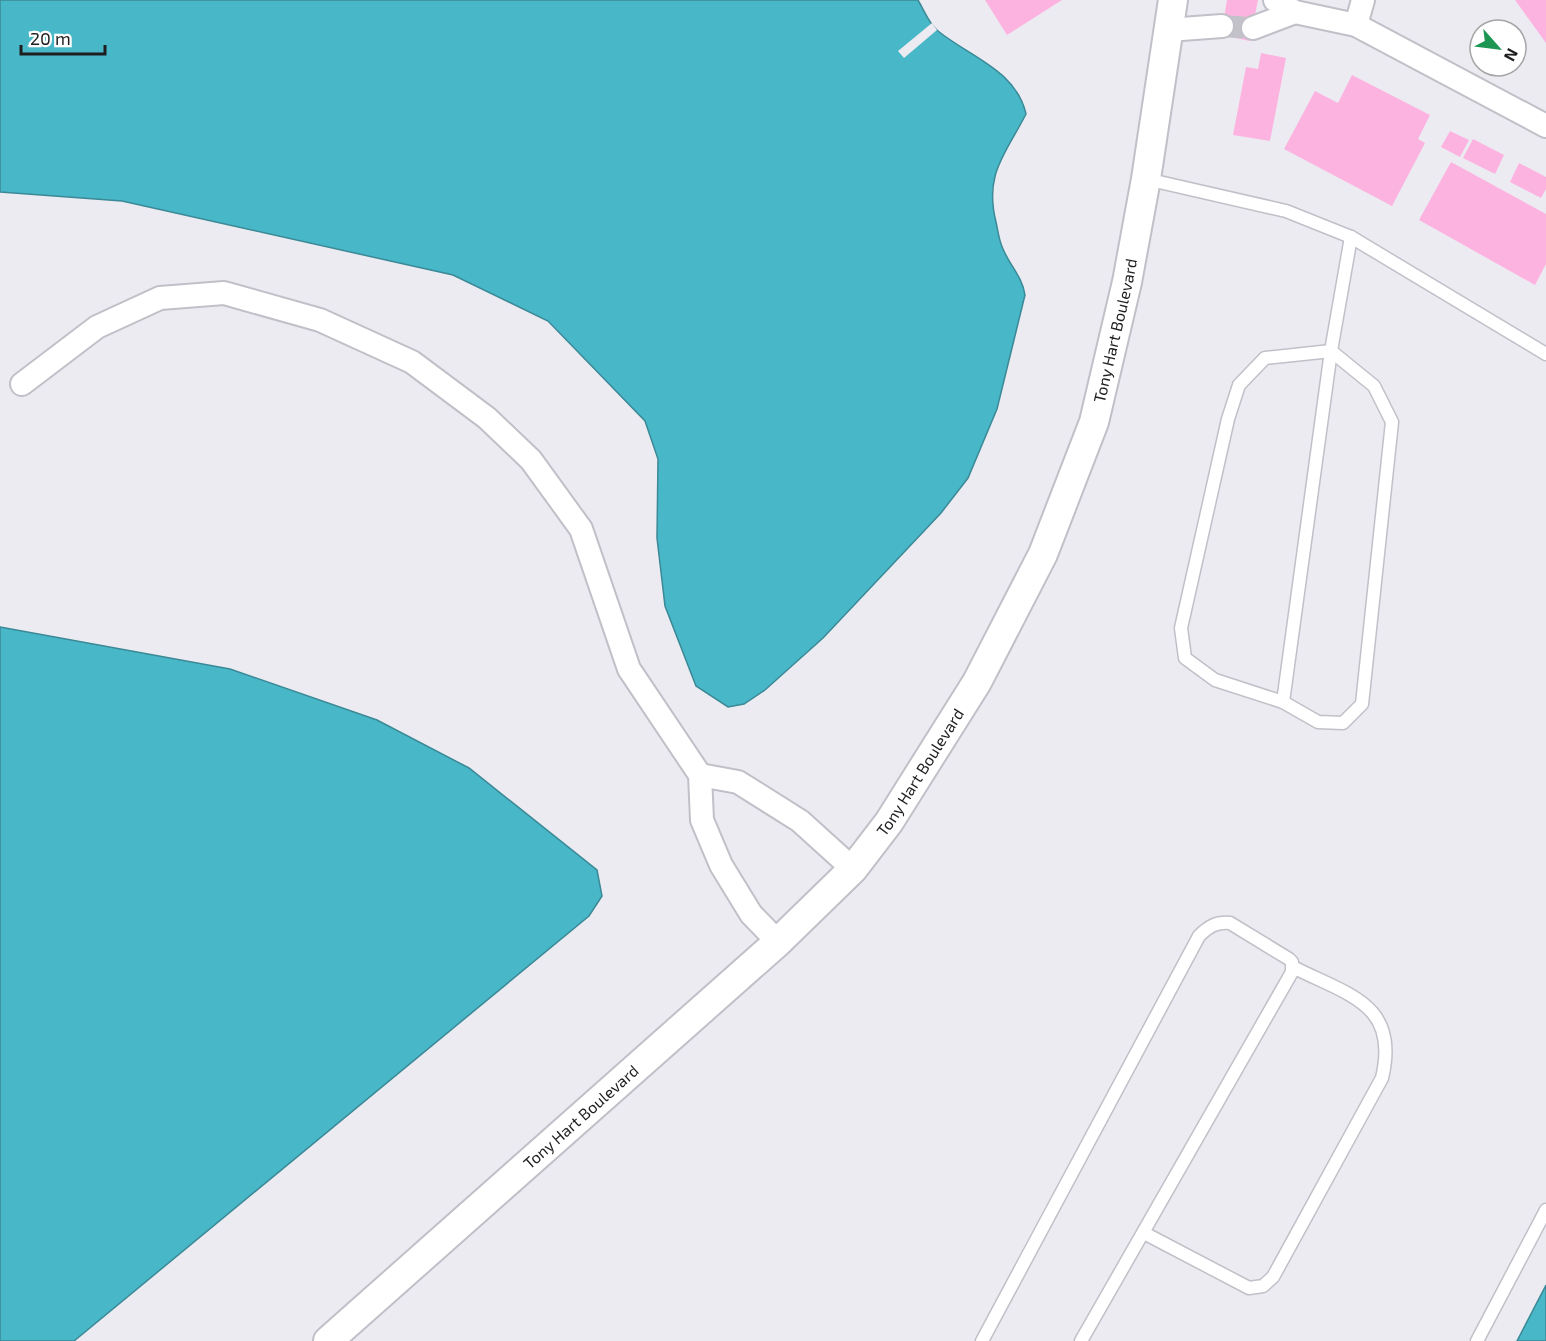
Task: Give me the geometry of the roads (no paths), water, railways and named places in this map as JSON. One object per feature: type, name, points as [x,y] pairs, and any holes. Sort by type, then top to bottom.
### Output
[{"type":"street","name":"Tony Hart Boulevard","points":[[328,1341],[778,942],[853,869],[889,822],[977,682],[1043,554],[1094,422],[1127,282],[1146,179],[1173,0]]},
{"type":"street","points":[[1356,25],[1363,0]]},
{"type":"street","points":[[1253,28],[1285,6],[1356,25],[1546,126]]},
{"type":"street","points":[[1168,30],[1222,26]]},
{"type":"street","points":[[22,384],[97,327],[160,297],[224,292],[320,320],[412,362],[487,418],[531,460],[581,530],[629,669],[700,775],[702,820],[721,865],[751,914],[778,942]]},
{"type":"street","points":[[700,775],[738,782],[800,821],[853,869]]},
{"type":"lane","points":[[1146,179],[1287,211],[1351,237],[1546,354]]},
{"type":"lane","points":[[1283,702],[1331,351],[1351,237]]},
{"type":"lane","points":[[1331,351],[1374,386],[1392,422],[1362,704],[1343,723],[1318,722],[1283,702],[1215,680],[1185,658],[1181,628],[1228,419],[1239,384],[1264,358],[1331,351]]},
{"type":"lane","points":[[982,1341],[1199,936],[1209,926],[1220,922],[1230,923],[1289,959],[1293,967],[1369,1007],[1381,1022],[1387,1040],[1382,1078],[1273,1277],[1263,1286],[1250,1288],[1144,1233]]},
{"type":"lane","points":[[1081,1341],[1293,967]]},
{"type":"lane","points":[[1477,1341],[1546,1210]]},
{"type":"water","points":[[0,0],[918,0],[929,21],[938,31],[990,66],[1013,86],[1026,114],[999,165],[993,191],[993,205],[1000,243],[1021,282],[1025,295],[997,409],[968,478],[941,513],[823,638],[765,690],[744,704],[728,707],[696,686],[665,606],[657,538],[658,459],[645,421],[548,321],[453,275],[122,201],[0,192]]},
{"type":"water","points":[[0,627],[230,669],[377,720],[469,768],[597,870],[602,896],[589,916],[74,1341],[0,1341]]},
{"type":"water","points":[[1546,1285],[1546,1341],[1517,1341]]},
{"type":"tunnel","points":[[1222,26],[1253,28]]}]
